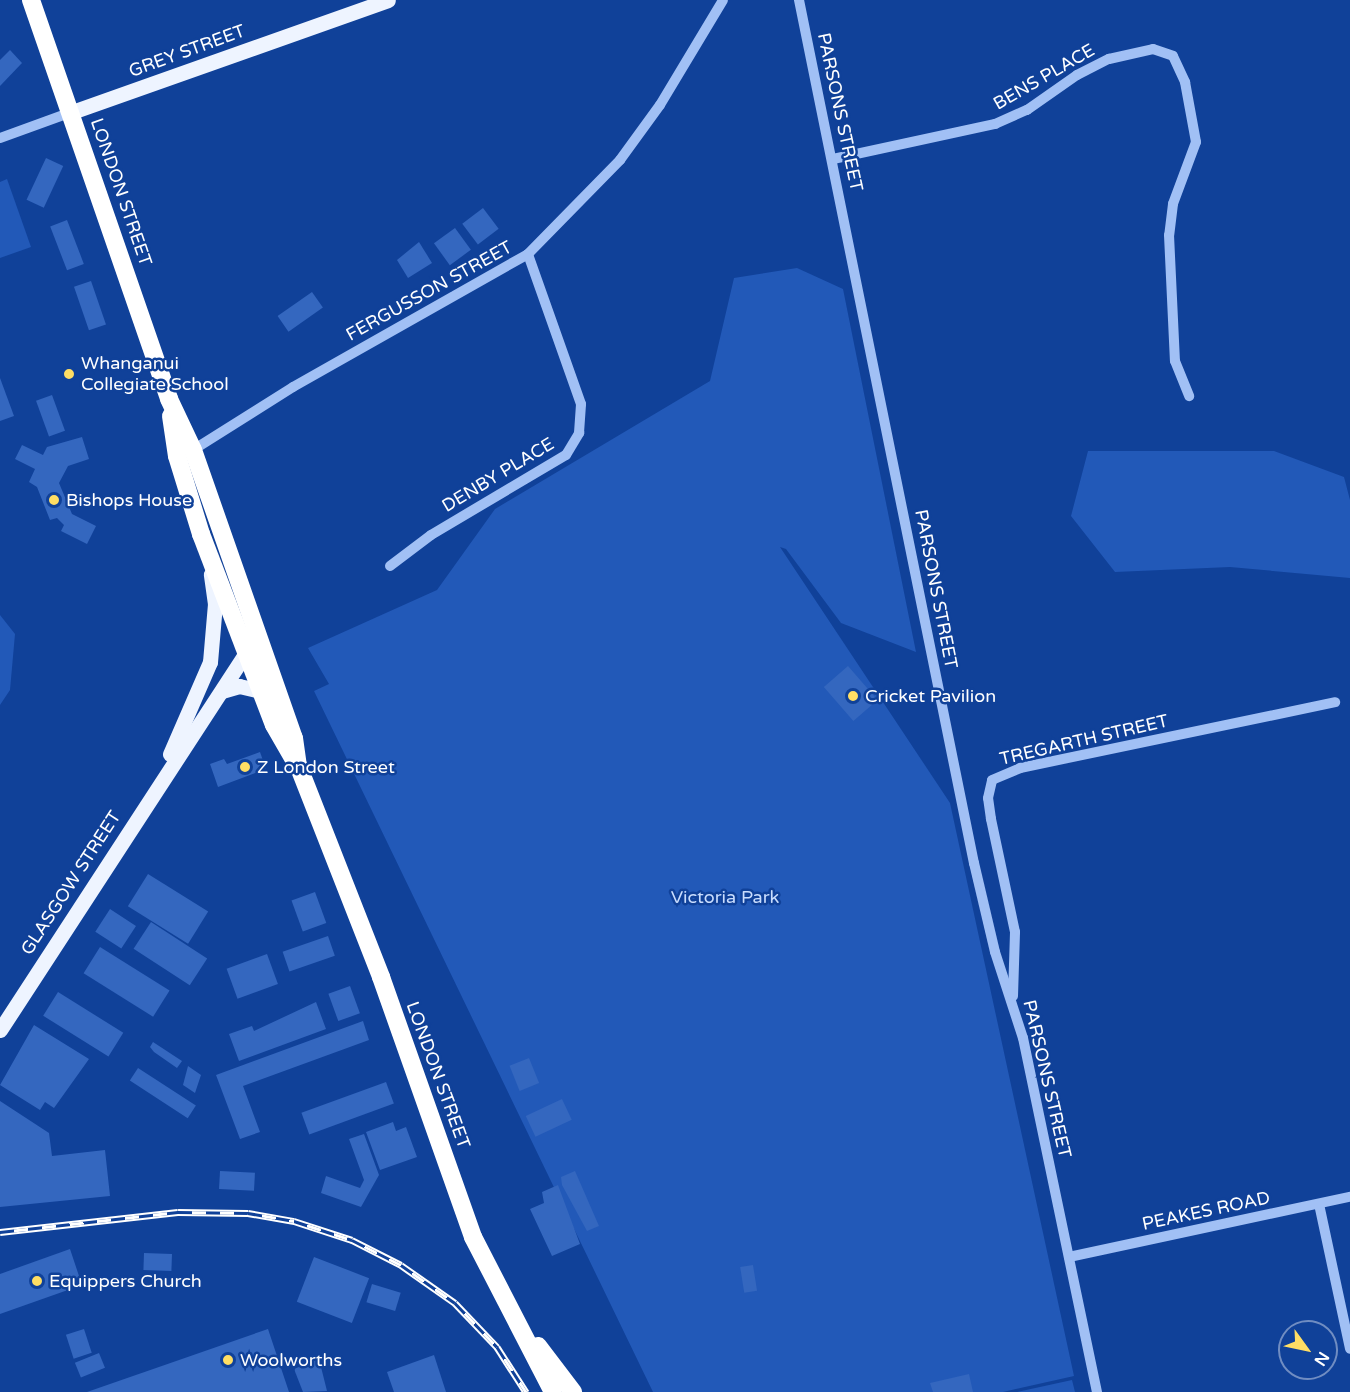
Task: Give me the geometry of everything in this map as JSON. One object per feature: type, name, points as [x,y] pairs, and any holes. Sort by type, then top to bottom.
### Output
[{"type":"highway","name":"LONDON STREET","points":[[31,0],[72,112],[169,399],[194,450],[294,738],[298,765],[381,977],[473,1237],[553,1392]]},
{"type":"highway","name":"LONDON STREET","points":[[169,399],[177,456],[201,534],[283,745],[298,765]]},
{"type":"highway","points":[[518,1321],[573,1392]]},
{"type":"main road","name":"GREY STREET","points":[[72,112],[388,0]]},
{"type":"main road","name":"GLASGOW STREET","points":[[154,787],[210,662],[215,604],[201,534]]},
{"type":"main road","name":"GLASGOW STREET","points":[[0,1030],[154,787],[222,691],[257,634]]},
{"type":"main road","points":[[222,691],[244,686],[261,691]]},
{"type":"street","name":"FERGUSSON STREET","points":[[194,450],[292,387],[528,254],[620,160],[660,105],[723,0]]},
{"type":"street","name":"PARSONS STREET","points":[[799,0],[974,863],[1012,1002],[1097,1392]]},
{"type":"street","name":"BENS PLACE","points":[[833,159],[995,124],[1027,110],[1077,75],[1109,59],[1153,49],[1173,56],[1185,82],[1196,142],[1173,204],[1169,235],[1175,361],[1189,396]]},
{"type":"street","name":"GREY STREET","points":[[0,138],[72,112]]},
{"type":"street","name":"DENBY PLACE","points":[[390,566],[431,535],[566,455],[579,434],[581,404],[528,254]]},
{"type":"street","name":"TREGARTH STREET","points":[[1012,1002],[1015,932],[991,819],[988,798],[992,780],[1013,769],[1335,702]]},
{"type":"street","name":"PEAKES ROAD","points":[[1069,1257],[1350,1197]]},
{"type":"street","points":[[1319,1204],[1350,1349]]},
{"type":"green space","points":[[7,179],[31,247],[0,258],[0,182]]},
{"type":"green space","name":"Victoria Park","points":[[797,268],[843,289],[916,652],[841,623],[786,549],[780,547],[950,803],[1074,1376],[1003,1392],[653,1392],[314,691],[329,684],[308,648],[437,590],[495,509],[710,381],[734,278]]},
{"type":"green space","points":[[1088,451],[1274,451],[1344,477],[1350,500],[1350,578],[1230,567],[1115,572],[1071,516]]},
{"type":"green space","points":[[0,615],[15,634],[10,690],[0,705]]},
{"type":"green space","points":[[1072,1380],[1075,1392],[1017,1392]]},
{"type":"building","points":[[10,50],[22,63],[0,86],[0,60]]},
{"type":"building","points":[[46,158],[63,166],[44,208],[27,200]]},
{"type":"building","points":[[483,208],[499,229],[478,244],[462,224]]},
{"type":"building","points":[[67,220],[84,264],[67,270],[50,226]]},
{"type":"building","points":[[455,228],[471,250],[450,265],[434,243]]},
{"type":"building","points":[[419,242],[432,263],[408,278],[397,260]]},
{"type":"building","points":[[91,281],[106,324],[89,330],[74,287]]},
{"type":"building","points":[[312,292],[323,308],[288,332],[278,316]]},
{"type":"building","points":[[0,378],[14,416],[0,421]]},
{"type":"building","points":[[52,395],[65,431],[49,437],[36,401]]},
{"type":"building","name":"Bishops House","points":[[82,437],[89,459],[68,466],[59,483],[72,514],[96,526],[87,544],[61,531],[64,525],[57,518],[50,520],[37,487],[29,482],[35,469],[15,459],[22,445],[43,455],[47,447]]},
{"type":"building","name":"Cricket Pavilion","points":[[848,666],[878,700],[853,721],[824,687]]},
{"type":"building","name":"Z London Street","points":[[260,752],[266,769],[218,787],[210,764],[224,759],[227,764]]},
{"type":"building","points":[[148,874],[208,912],[188,944],[128,906]]},
{"type":"building","points":[[315,892],[326,923],[303,932],[292,901]]},
{"type":"building","points":[[110,909],[136,926],[121,949],[95,932]]},
{"type":"building","points":[[151,922],[207,958],[190,985],[134,949]]},
{"type":"building","points":[[328,936],[335,956],[289,971],[283,952]]},
{"type":"building","points":[[100,947],[170,990],[153,1017],[84,973]]},
{"type":"building","points":[[267,954],[278,984],[238,999],[227,969]]},
{"type":"building","points":[[350,986],[360,1013],[338,1021],[328,994]]},
{"type":"building","points":[[58,992],[123,1033],[108,1057],[43,1016]]},
{"type":"building","points":[[316,1002],[326,1029],[239,1061],[229,1034],[252,1026],[254,1031]]},
{"type":"building","points":[[363,1021],[369,1040],[243,1086],[260,1132],[240,1139],[216,1075]]},
{"type":"building","points":[[34,1025],[89,1059],[54,1108],[45,1102],[40,1110],[0,1085]]},
{"type":"building","points":[[153,1042],[182,1061],[177,1068],[154,1052],[150,1047]]},
{"type":"building","points":[[529,1058],[539,1083],[520,1091],[510,1066]]},
{"type":"building","points":[[188,1066],[201,1075],[195,1093],[183,1085]]},
{"type":"building","points":[[138,1068],[196,1106],[188,1118],[130,1081]]},
{"type":"building","points":[[386,1082],[394,1104],[309,1134],[301,1113]]},
{"type":"building","points":[[562,1099],[572,1120],[535,1137],[526,1116]]},
{"type":"building","points":[[0,1101],[49,1133],[52,1156],[105,1150],[110,1196],[0,1207]]},
{"type":"building","points":[[393,1122],[396,1131],[406,1127],[417,1157],[380,1170],[366,1132]]},
{"type":"building","points":[[364,1134],[379,1175],[361,1207],[321,1193],[326,1176],[360,1188],[364,1180],[349,1139]]},
{"type":"building","points":[[220,1171],[255,1173],[254,1191],[219,1189]]},
{"type":"building","points":[[575,1171],[599,1226],[587,1231],[562,1185],[561,1177]]},
{"type":"building","points":[[558,1185],[580,1244],[552,1256],[530,1209],[544,1203],[542,1192]]},
{"type":"building","points":[[70,1249],[82,1285],[0,1314],[0,1274]]},
{"type":"building","points":[[144,1253],[172,1254],[171,1271],[143,1270]]},
{"type":"building","points":[[314,1257],[369,1278],[352,1323],[297,1302]]},
{"type":"building","points":[[753,1265],[757,1291],[744,1293],[740,1267]]},
{"type":"building","points":[[372,1284],[401,1293],[395,1311],[366,1302]]},
{"type":"building","points":[[84,1329],[92,1353],[74,1359],[66,1335]]},
{"type":"building","name":"Woolworths","points":[[268,1329],[289,1392],[87,1392]]},
{"type":"building","points":[[99,1353],[105,1368],[81,1378],[75,1363]]},
{"type":"building","points":[[434,1355],[446,1392],[394,1392],[387,1372]]},
{"type":"building","points":[[319,1359],[327,1391],[303,1392],[294,1369]]},
{"type":"building","points":[[969,1374],[973,1392],[933,1392],[930,1383]]},
{"type":"railway","points":[[0,1232],[178,1212],[248,1213],[294,1221],[352,1240],[401,1265],[455,1303],[497,1347],[526,1392]]},
{"type":"place","name":"Whanganui Collegiate School","points":[[69,374]]},
{"type":"place","name":"Bishops House","points":[[54,500]]},
{"type":"place","name":"Cricket Pavilion","points":[[853,696]]},
{"type":"place","name":"Z London Street","points":[[245,767]]},
{"type":"place","name":"Equippers Church","points":[[37,1281]]},
{"type":"place","name":"Woolworths","points":[[228,1360]]}]
